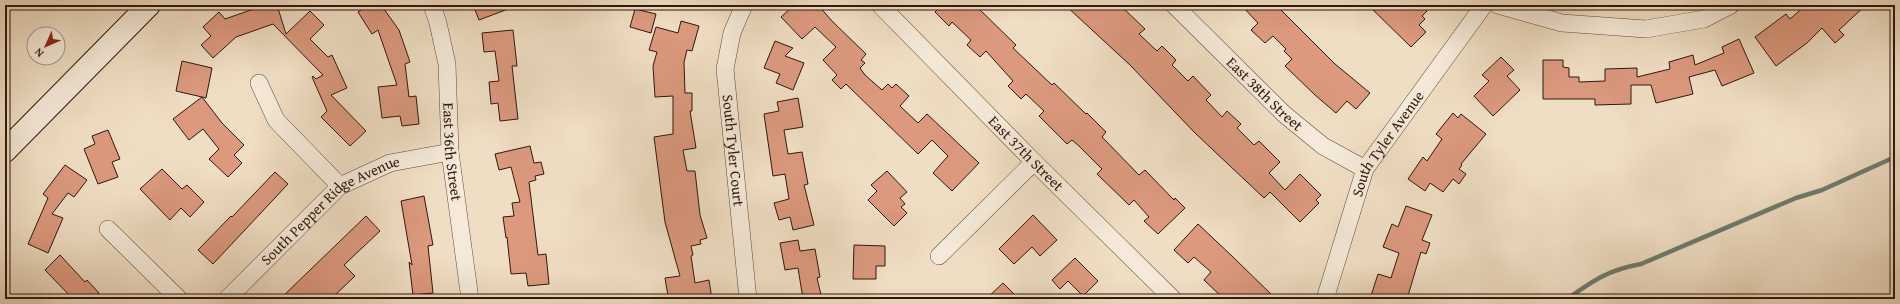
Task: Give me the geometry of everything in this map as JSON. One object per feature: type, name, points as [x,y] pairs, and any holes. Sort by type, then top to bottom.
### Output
[{"type":"main road","points":[[5,151],[149,5]]},
{"type":"street","name":"East 36th Street","points":[[432,5],[438,23],[447,64],[450,152],[470,299]]},
{"type":"street","name":"South Tyler Court","points":[[744,5],[732,34],[725,69],[748,299]]},
{"type":"street","name":"East 37th Street","points":[[882,5],[1034,162],[1173,299]]},
{"type":"street","name":"East 38th Street","points":[[1174,5],[1284,114],[1323,146],[1365,169]]},
{"type":"street","name":"South Tyler Avenue","points":[[1325,299],[1365,169],[1484,5]]},
{"type":"street","points":[[1498,5],[1562,23],[1646,29],[1704,19],[1731,5]]},
{"type":"street","points":[[259,83],[276,120],[340,186]]},
{"type":"street","name":"South Pepper Ridge Avenue","points":[[227,299],[340,186],[390,163],[450,152]]},
{"type":"street","points":[[939,256],[1034,162]]},
{"type":"street","points":[[108,229],[179,299]]},
{"type":"building","points":[[265,5],[277,5],[286,34],[310,11],[324,25],[310,39],[328,57],[332,55],[347,88],[331,95],[366,131],[350,146],[321,117],[327,111],[312,77],[313,76],[316,79],[323,75],[273,24],[236,37],[213,58],[201,45],[211,36],[203,27],[219,12],[225,19]]},
{"type":"building","points":[[369,5],[381,5],[399,30],[410,62],[405,64],[409,97],[416,96],[419,124],[402,126],[400,116],[382,118],[378,87],[397,85],[378,30],[372,34],[358,12]]},
{"type":"building","points":[[473,5],[516,5],[516,6],[479,20]]},
{"type":"building","points":[[794,5],[818,5],[866,54],[861,60],[865,63],[860,68],[865,75],[882,90],[888,84],[892,88],[896,84],[909,96],[900,106],[918,123],[927,114],[979,163],[952,191],[933,173],[948,156],[932,140],[918,154],[846,84],[841,89],[832,80],[837,75],[823,60],[836,47],[815,27],[802,39],[781,17]]},
{"type":"building","points":[[942,5],[975,5],[1016,45],[1013,48],[1052,85],[1054,83],[1106,132],[1102,137],[1139,175],[1145,170],[1174,200],[1175,198],[1185,208],[1158,234],[1144,221],[1149,217],[1134,200],[1129,205],[1097,174],[1102,169],[1079,146],[1072,140],[1067,144],[1039,116],[1044,111],[1026,94],[1021,99],[1008,86],[1013,81],[986,51],[980,57],[967,45],[971,40],[952,22],[949,26],[935,12]]},
{"type":"building","points":[[1065,5],[1120,5],[1145,29],[1139,34],[1157,51],[1162,46],[1176,60],[1172,65],[1188,81],[1193,76],[1211,95],[1206,100],[1222,117],[1227,111],[1241,124],[1237,128],[1254,145],[1259,141],[1280,162],[1269,173],[1285,190],[1300,174],[1321,195],[1316,200],[1319,203],[1300,222],[1270,192],[1264,198],[1195,133],[1130,65]]},
{"type":"building","points":[[1241,5],[1276,5],[1335,64],[1370,93],[1356,109],[1347,101],[1336,113],[1285,66],[1292,59],[1284,51],[1286,49],[1273,36],[1265,43],[1251,30],[1258,23]]},
{"type":"building","points":[[1368,5],[1421,5],[1427,11],[1422,16],[1425,19],[1419,25],[1426,32],[1411,47]]},
{"type":"building","points":[[1806,5],[1866,5],[1839,30],[1844,35],[1835,43],[1822,28],[1807,43],[1776,66],[1755,37],[1786,14],[1790,19]]},
{"type":"building","points":[[635,9],[656,14],[651,33],[630,27]]},
{"type":"building","points":[[681,21],[699,26],[692,51],[687,50],[684,62],[685,93],[692,93],[692,111],[690,111],[696,148],[683,150],[687,171],[695,171],[700,215],[707,238],[700,240],[701,244],[691,246],[695,283],[709,280],[712,299],[676,299],[676,295],[668,296],[665,278],[680,276],[665,222],[654,137],[673,134],[673,96],[655,97],[653,66],[657,52],[649,50],[656,27],[678,33]]},
{"type":"building","points":[[513,30],[517,66],[512,66],[518,119],[500,121],[498,103],[491,104],[489,82],[499,81],[495,51],[484,52],[482,33]]},
{"type":"building","points":[[1739,39],[1754,73],[1722,86],[1715,70],[1689,77],[1693,94],[1656,103],[1651,85],[1631,85],[1631,104],[1595,105],[1595,99],[1543,99],[1543,60],[1563,60],[1563,67],[1569,68],[1569,77],[1579,77],[1579,82],[1605,81],[1605,69],[1637,68],[1637,77],[1670,69],[1669,62],[1693,55],[1695,65],[1724,53],[1722,47]]},
{"type":"building","points":[[775,41],[793,48],[785,56],[804,63],[793,90],[776,83],[780,74],[764,68]]},
{"type":"building","points":[[1501,57],[1514,70],[1507,76],[1520,90],[1493,116],[1474,96],[1489,81],[1482,75]]},
{"type":"building","points":[[182,61],[212,68],[206,98],[176,91]]},
{"type":"building","points":[[202,97],[222,123],[244,145],[234,155],[242,163],[228,177],[209,159],[219,149],[203,129],[189,140],[173,119]]},
{"type":"building","points":[[798,98],[803,127],[784,130],[788,154],[802,152],[808,184],[804,185],[814,225],[793,230],[790,217],[779,220],[774,203],[789,199],[785,174],[773,176],[764,114],[779,111],[777,102]]},
{"type":"building","points":[[1453,113],[1458,118],[1461,114],[1486,134],[1461,164],[1462,165],[1459,169],[1466,174],[1459,184],[1453,179],[1443,192],[1430,183],[1425,191],[1408,179],[1423,157],[1427,161],[1442,139],[1436,134]]},
{"type":"building","points":[[108,130],[120,159],[112,162],[118,177],[98,184],[84,149],[95,144],[92,136]]},
{"type":"building","points":[[530,146],[534,163],[541,162],[544,174],[535,176],[536,180],[529,182],[538,255],[546,254],[549,284],[528,286],[526,273],[511,274],[503,217],[514,216],[512,203],[520,202],[511,167],[499,170],[495,154]]},
{"type":"building","points":[[65,165],[87,180],[74,197],[68,193],[52,214],[63,218],[48,253],[28,244],[48,198],[43,194]]},
{"type":"building","points":[[162,169],[182,189],[187,185],[204,202],[190,217],[181,208],[170,220],[140,189]]},
{"type":"building","points":[[887,171],[907,192],[900,198],[905,204],[901,207],[907,213],[894,226],[868,200],[877,191],[871,185]]},
{"type":"building","points":[[275,172],[288,184],[213,264],[198,250]]},
{"type":"building","points":[[424,196],[433,245],[428,246],[433,293],[413,295],[409,262],[412,265],[401,201]]},
{"type":"building","points":[[1406,206],[1432,215],[1422,240],[1430,243],[1426,254],[1421,252],[1407,299],[1370,299],[1378,274],[1391,278],[1399,253],[1383,247],[1392,224],[1398,227]]},
{"type":"building","points":[[1033,215],[1057,240],[1040,256],[1032,247],[1014,264],[999,249]]},
{"type":"building","points":[[366,216],[380,231],[344,265],[355,276],[331,299],[280,299]]},
{"type":"building","points":[[1198,224],[1276,299],[1224,299],[1204,280],[1211,272],[1194,257],[1188,263],[1174,250]]},
{"type":"building","points":[[798,240],[800,251],[815,249],[820,277],[817,278],[822,299],[803,299],[798,268],[785,270],[780,243]]},
{"type":"building","points":[[854,245],[885,246],[885,266],[876,266],[876,279],[853,279]]},
{"type":"building","points":[[60,255],[85,282],[87,280],[99,293],[93,299],[73,299],[45,270]]},
{"type":"building","points":[[1075,258],[1098,281],[1083,296],[1068,281],[1060,289],[1052,280]]},
{"type":"building","points":[[1003,283],[1019,299],[986,299]]},
{"type":"waterway","points":[[1567,299],[1594,281],[1619,269],[1641,264],[1796,198],[1822,190],[1895,157]]}]
